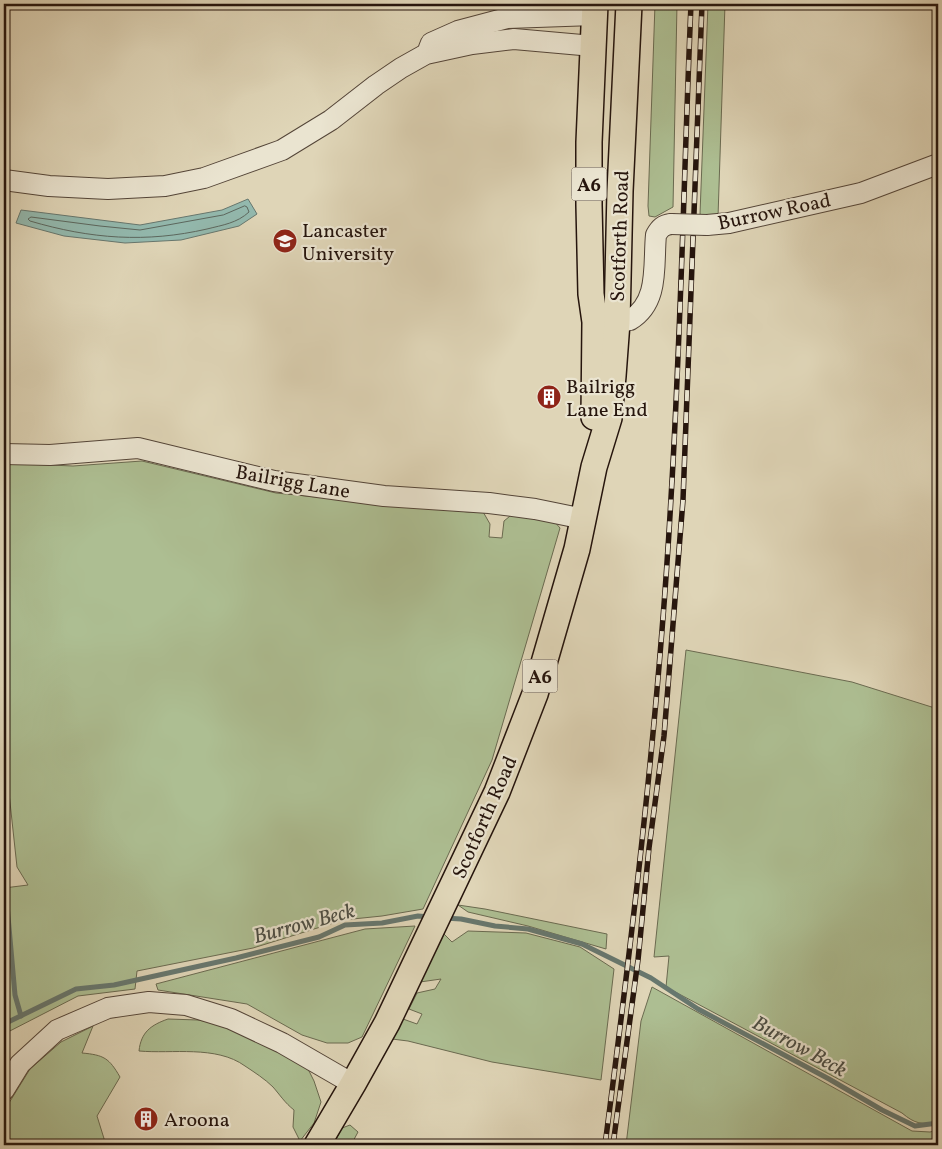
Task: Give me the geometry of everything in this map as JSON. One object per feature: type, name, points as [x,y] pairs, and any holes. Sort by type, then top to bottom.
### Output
[{"type":"main road","name":"Scotforth Road","points":[[606,322],[592,294],[589,205],[593,46],[608,15],[629,4]]},
{"type":"main road","name":"Scotforth Road","points":[[317,1145],[387,1023],[497,792],[521,733],[552,637],[584,519],[594,467],[609,418],[606,322],[620,191],[608,15]]},
{"type":"street","points":[[426,54],[431,43],[458,31],[482,24],[527,16],[608,15]]},
{"type":"street","points":[[4,180],[49,186],[108,189],[165,186],[204,178],[282,150],[331,120],[389,77],[426,54],[472,44],[514,39],[593,46]]},
{"type":"street","name":"Burrow Road","points":[[606,322],[630,320],[647,303],[653,284],[656,235],[659,228],[665,225],[729,223],[861,193],[938,164]]},
{"type":"street","name":"Bailrigg Lane","points":[[4,454],[50,455],[138,448],[274,481],[384,496],[489,503],[535,509],[584,519]]},
{"type":"street","points":[[4,1090],[20,1064],[57,1030],[108,1008],[149,1002],[186,1005],[231,1019],[282,1043],[353,1084]]},
{"type":"green space","points":[[655,4],[677,4],[673,207],[655,217],[649,216],[648,206]]},
{"type":"green space","points":[[708,4],[725,4],[718,217],[708,218],[700,214]]},
{"type":"green space","points":[[142,461],[276,493],[469,512],[482,510],[490,524],[489,537],[502,538],[504,521],[515,512],[554,521],[560,528],[492,760],[423,909],[343,920],[253,948],[137,971],[135,989],[78,996],[4,1034],[4,888],[28,885],[17,867],[4,747],[4,463],[73,466]]},
{"type":"green space","points":[[686,650],[852,682],[938,709],[938,1122],[923,1123],[915,1121],[666,987],[669,956],[654,957]]},
{"type":"green space","points":[[458,905],[607,934],[606,949],[528,926],[468,912]]},
{"type":"green space","points":[[415,926],[362,1037],[348,1043],[327,1043],[302,1035],[247,1004],[158,990],[156,984],[365,929]]},
{"type":"green space","points":[[468,931],[526,933],[580,947],[614,969],[601,1080],[492,1062],[408,1041],[392,1039],[403,1019],[417,1024],[422,1014],[409,1009],[417,993],[435,989],[441,979],[420,982],[444,934],[452,942]]},
{"type":"green space","points":[[652,987],[912,1131],[930,1132],[938,1130],[938,1145],[626,1145],[641,1021]]},
{"type":"green space","points":[[168,1019],[198,1020],[243,1028],[290,1053],[309,1071],[321,1102],[314,1123],[300,1141],[293,1127],[294,1110],[267,1081],[233,1059],[207,1053],[139,1051],[142,1039],[148,1030]]},
{"type":"green space","points":[[93,1026],[82,1053],[101,1056],[113,1066],[120,1077],[97,1116],[106,1145],[4,1145],[4,1111],[30,1069],[61,1042]]},
{"type":"green space","points":[[350,1125],[358,1132],[351,1145],[333,1145],[342,1128]]},
{"type":"water","points":[[248,199],[257,214],[239,226],[181,240],[125,243],[64,236],[16,223],[21,210],[140,225],[222,210]]},
{"type":"waterway","points":[[4,871],[15,995],[21,1016]]},
{"type":"waterway","name":"Burrow Beck","points":[[4,1024],[76,989],[114,985],[236,958],[319,937],[345,925],[382,923],[418,916],[430,917]]},
{"type":"waterway","name":"Burrow Beck","points":[[444,918],[528,929],[582,944],[651,978],[698,1009],[829,1079],[882,1110],[915,1126],[938,1123]]},
{"type":"railway","points":[[605,1145],[644,822],[660,660],[677,375],[691,4]]},
{"type":"railway","points":[[613,1145],[638,960],[649,848],[664,736],[683,500],[702,4]]},
{"type":"place","name":"Lancaster University","points":[[285,241]]},
{"type":"place","name":"Bailrigg Lane End","points":[[549,397]]},
{"type":"place","name":"Aroona","points":[[146,1119]]}]
